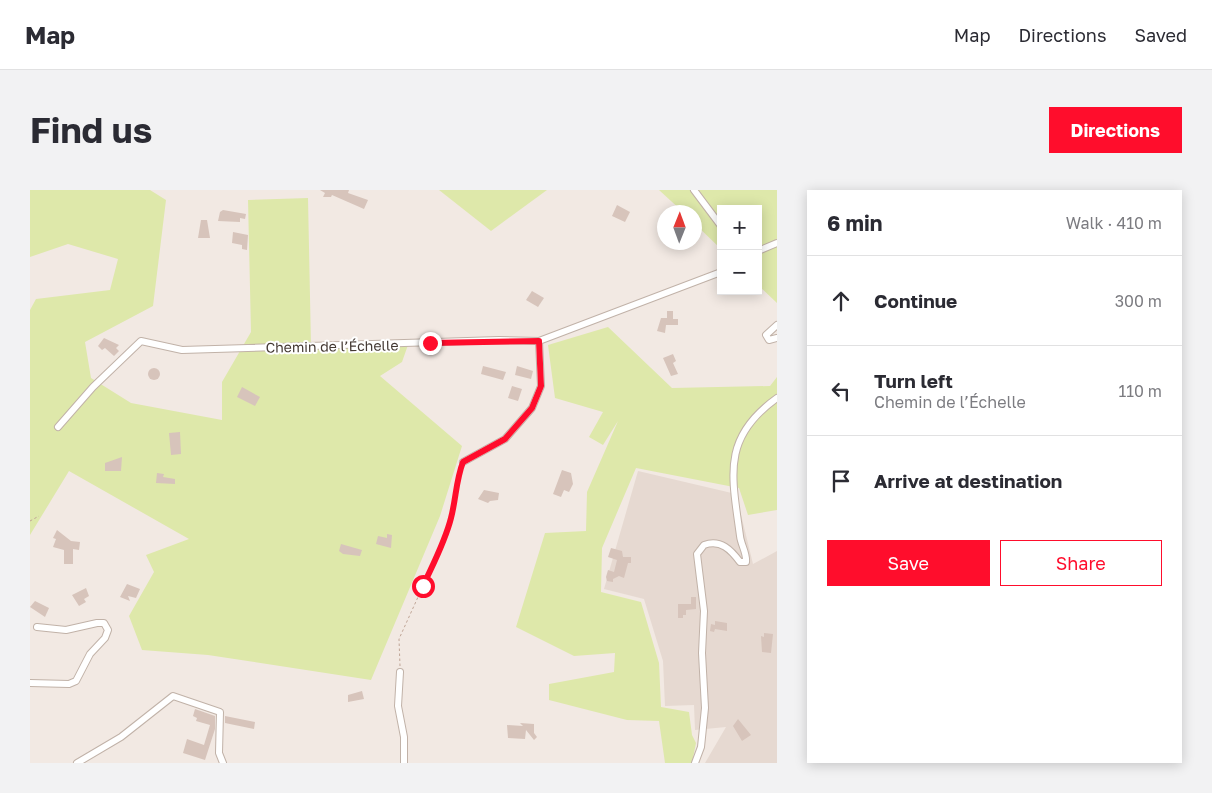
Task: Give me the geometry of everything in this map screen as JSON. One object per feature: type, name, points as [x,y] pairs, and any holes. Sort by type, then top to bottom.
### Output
[{"type":"street","points":[[694,190],[717,221]]},
{"type":"street","points":[[760,250],[777,243]]},
{"type":"street","name":"Chemin de l’Échelle","points":[[58,427],[93,387],[141,342],[182,350],[498,340],[539,341],[700,282],[717,274]]},
{"type":"street","points":[[777,326],[766,335],[769,340],[777,338]]},
{"type":"street","points":[[463,462],[505,439],[532,408],[541,386],[539,341]]},
{"type":"street","points":[[695,763],[701,747],[706,708],[702,653],[704,611],[697,554],[698,550],[704,545],[718,543],[730,550],[740,562],[746,562],[740,539],[733,480],[734,459],[744,432],[753,417],[777,398]]},
{"type":"street","points":[[30,683],[69,684],[76,681],[90,654],[105,638],[108,630],[104,623],[66,630],[37,628]]},
{"type":"street","points":[[400,672],[398,706],[404,737],[404,763]]},
{"type":"street","points":[[78,763],[121,737],[173,696],[220,712],[219,753],[223,763]]},
{"type":"path","points":[[400,672],[399,639],[447,533],[452,516],[458,474],[463,462]]},
{"type":"path","points":[[30,521],[39,516]]},
{"type":"shaded area","points":[[638,471],[736,494],[753,564],[777,551],[777,763],[705,763],[726,727],[695,730],[694,705],[665,706],[663,661],[644,599],[604,589]]},
{"type":"green space","points":[[30,190],[150,190],[166,200],[153,306],[85,342],[91,378],[131,403],[222,420],[222,382],[251,332],[248,200],[308,198],[311,346],[409,342],[402,362],[380,376],[462,446],[440,516],[371,680],[208,655],[142,650],[129,616],[154,572],[146,555],[189,539],[69,471],[30,535],[30,310],[36,299],[110,290],[118,259],[68,244],[30,257]]},
{"type":"green space","points":[[439,190],[547,190],[491,231]]},
{"type":"green space","points":[[659,190],[777,190],[777,303],[762,289],[762,205],[717,205],[717,245],[702,231],[702,205],[675,205]]},
{"type":"green space","points":[[608,327],[672,388],[770,386],[777,377],[777,510],[748,515],[739,488],[636,468],[602,548],[601,592],[641,602],[659,663],[661,707],[689,712],[692,735],[696,743],[692,763],[665,763],[659,721],[627,720],[549,700],[549,684],[614,672],[615,653],[574,656],[516,627],[545,533],[586,531],[587,492],[618,421],[603,445],[589,437],[603,412],[555,398],[548,345]]},
{"type":"building","points":[[320,190],[349,190],[348,193],[368,200],[364,209],[332,195],[331,197],[323,197],[325,193]]},
{"type":"building","points":[[617,205],[630,212],[625,222],[612,216]]},
{"type":"building","points":[[223,210],[246,214],[245,219],[240,218],[240,222],[218,221],[220,212]]},
{"type":"building","points":[[201,220],[207,220],[210,238],[198,238]]},
{"type":"building","points":[[233,232],[248,235],[247,250],[242,249],[242,245],[232,243]]},
{"type":"building","points":[[532,291],[544,298],[538,307],[526,300]]},
{"type":"building","points":[[667,311],[673,311],[673,319],[678,319],[678,325],[666,325],[665,333],[657,331],[661,318],[667,318]]},
{"type":"building","points":[[104,338],[119,345],[116,348],[119,351],[114,356],[105,348],[102,350],[98,346]]},
{"type":"building","points":[[673,354],[676,361],[673,363],[678,374],[671,376],[663,358]]},
{"type":"building","points":[[483,366],[506,372],[503,380],[481,374]]},
{"type":"building","points":[[517,366],[533,371],[531,379],[515,375]]},
{"type":"building","points":[[156,368],[159,369],[159,379],[152,380],[149,379],[148,372],[149,369]]},
{"type":"building","points":[[512,386],[522,389],[518,401],[508,398]]},
{"type":"building","points":[[242,387],[260,397],[255,406],[237,397]]},
{"type":"building","points":[[180,432],[181,454],[171,455],[169,433]]},
{"type":"building","points":[[122,457],[121,471],[105,471],[105,463]]},
{"type":"building","points":[[562,470],[571,473],[573,484],[569,492],[564,490],[561,497],[553,494]]},
{"type":"building","points":[[157,473],[164,474],[163,477],[175,479],[175,484],[156,483]]},
{"type":"building","points":[[484,490],[499,493],[498,500],[488,503],[478,499]]},
{"type":"building","points":[[57,530],[71,541],[80,542],[79,550],[73,549],[73,564],[64,564],[64,550],[53,547],[56,539],[53,538]]},
{"type":"building","points":[[387,534],[392,535],[391,548],[376,544],[378,536],[387,538]]},
{"type":"building","points":[[341,544],[362,550],[360,556],[343,554],[339,551]]},
{"type":"building","points":[[611,548],[622,551],[623,557],[631,557],[631,563],[628,563],[624,578],[619,576],[613,579],[613,582],[607,581],[606,577],[608,570],[614,572],[617,560],[608,557]]},
{"type":"building","points":[[127,584],[140,589],[136,598],[128,596],[130,601],[120,597]]},
{"type":"building","points":[[86,588],[89,596],[84,599],[86,602],[79,606],[72,595]]},
{"type":"building","points":[[691,597],[696,597],[696,609],[686,610],[686,615],[683,615],[683,618],[678,618],[678,604],[691,604]]},
{"type":"building","points":[[35,601],[49,608],[45,617],[30,607]]},
{"type":"building","points":[[715,621],[727,623],[727,631],[715,629],[714,632],[710,631],[711,624],[715,625]]},
{"type":"building","points":[[764,633],[773,634],[771,653],[762,652],[761,636],[764,637]]},
{"type":"building","points":[[362,691],[364,699],[348,702],[348,695]]},
{"type":"building","points":[[195,709],[215,716],[215,729],[205,760],[183,753],[187,739],[204,745],[210,725],[196,721],[197,718],[193,716]]},
{"type":"building","points":[[225,716],[255,722],[254,729],[225,723]]},
{"type":"building","points":[[738,719],[751,735],[742,741],[733,726]]},
{"type":"building","points":[[520,723],[534,724],[534,733],[537,737],[534,740],[526,730],[525,739],[508,738],[507,725],[523,726]]},
{"type":"route","points":[[423,586],[447,533],[452,516],[458,474],[463,462],[505,439],[532,408],[541,386],[539,341],[498,340],[430,343]]}]
